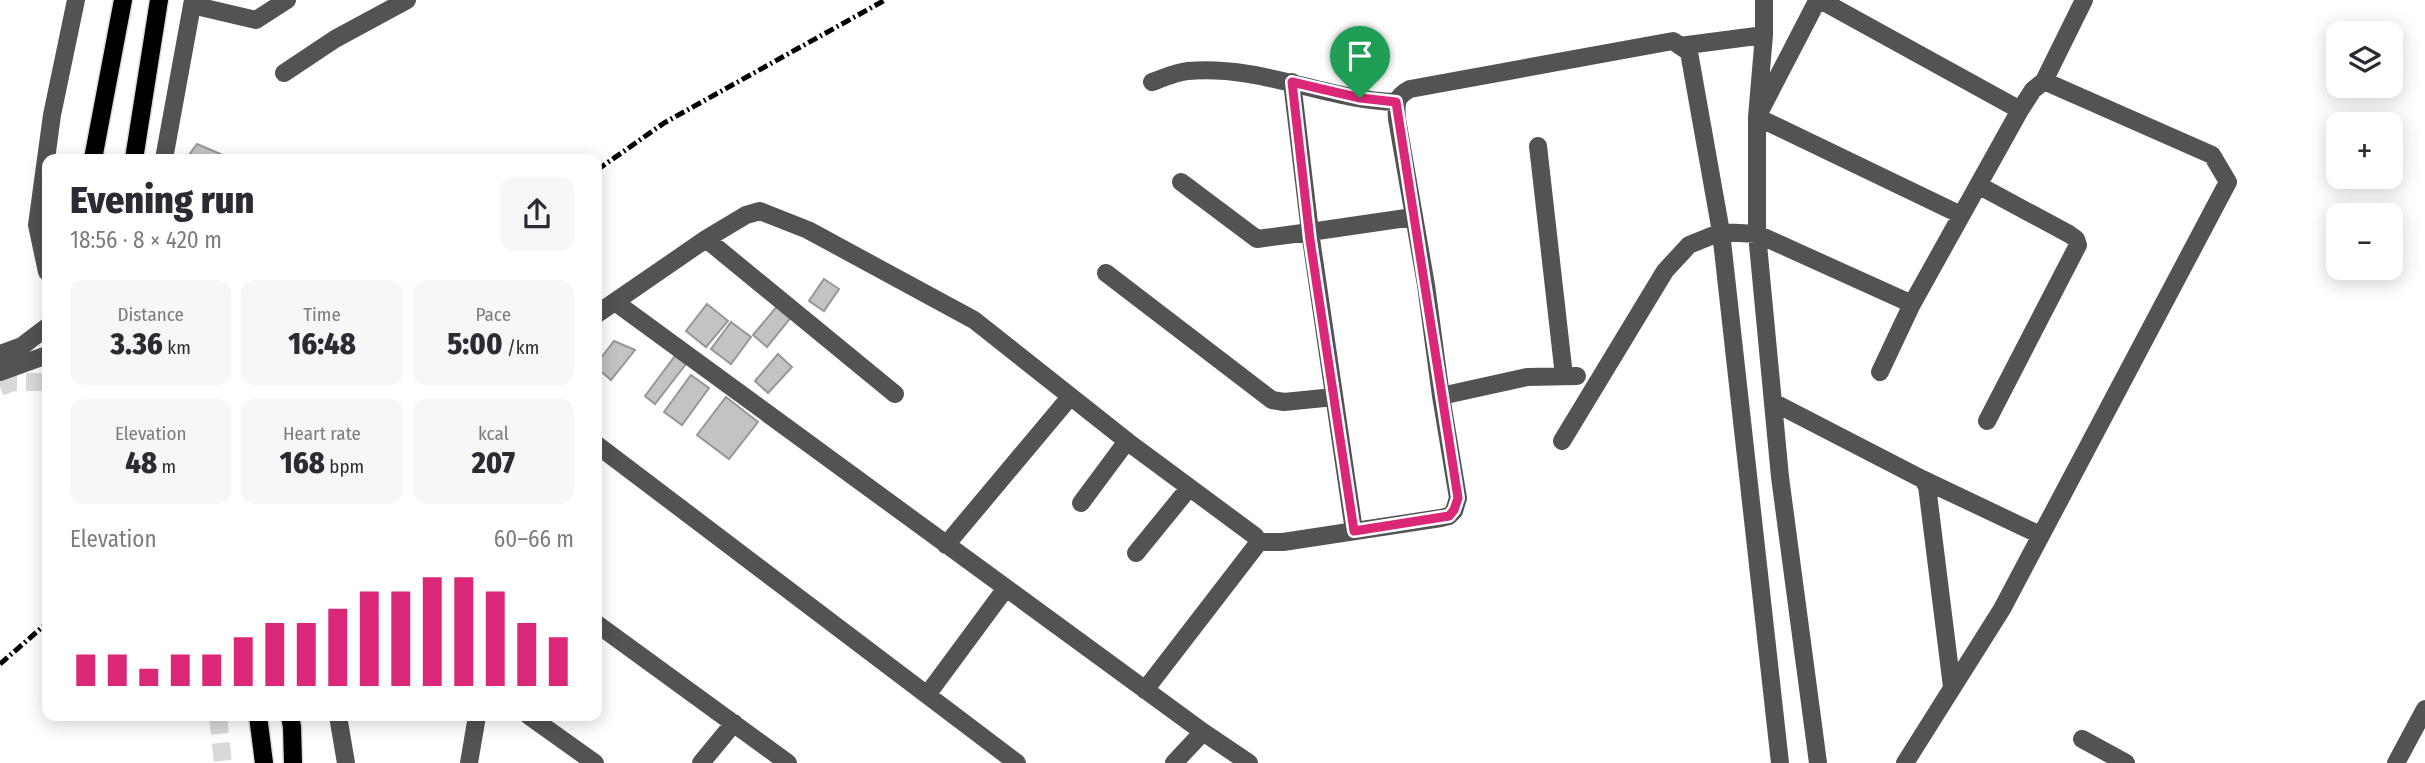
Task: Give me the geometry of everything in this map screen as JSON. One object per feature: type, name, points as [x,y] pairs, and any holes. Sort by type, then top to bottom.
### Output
[{"type":"main road","points":[[94,154],[122,0]]},
{"type":"main road","points":[[135,154],[159,0]]},
{"type":"main road","points":[[259,721],[264,763]]},
{"type":"main road","points":[[291,721],[293,763]]},
{"type":"street","points":[[47,154],[76,0]]},
{"type":"street","points":[[284,73],[335,40],[407,0]]},
{"type":"street","points":[[1763,0],[1764,35],[1757,117],[1757,234],[1780,477],[1818,763]]},
{"type":"street","points":[[165,154],[192,3],[256,20],[285,1]]},
{"type":"street","points":[[1757,117],[1815,5],[1825,1],[2020,110]]},
{"type":"street","points":[[1880,372],[1912,304],[2020,110],[2033,90],[2044,81],[2078,2]]},
{"type":"street","points":[[1680,46],[1764,35]]},
{"type":"street","points":[[1259,542],[1283,542],[1441,518],[1449,516],[1458,498],[1396,102],[1399,95],[1410,89],[1673,41],[1689,52],[1721,233],[1780,763]]},
{"type":"street","points":[[1152,82],[1186,71],[1249,73],[1360,98],[1396,102]]},
{"type":"street","points":[[1905,763],[2002,609],[2228,182],[2212,155],[2044,81]]},
{"type":"street","points":[[1292,82],[1310,232],[1354,531]]},
{"type":"street","points":[[1757,117],[1961,215]]},
{"type":"street","points":[[1441,396],[1527,377],[1571,376],[1538,146]]},
{"type":"street","points":[[1181,182],[1257,239],[1413,217]]},
{"type":"street","points":[[1978,186],[2069,234],[2076,239],[2078,245],[1987,421]]},
{"type":"street","points":[[42,189],[37,225],[42,248]]},
{"type":"street","points":[[602,311],[706,239],[751,212],[764,211],[784,218],[974,320],[1127,441],[1255,536],[1259,542]]},
{"type":"street","points":[[1562,442],[1665,271],[1689,245],[1721,233],[1757,234],[1912,304]]},
{"type":"street","points":[[706,239],[895,394]]},
{"type":"street","points":[[1106,273],[1272,400],[1284,402],[1334,397]]},
{"type":"street","points":[[615,302],[1145,690],[1249,763]]},
{"type":"street","points":[[0,354],[22,346],[42,331]]},
{"type":"street","points":[[0,372],[42,357]]},
{"type":"street","points":[[946,545],[1070,397]]},
{"type":"street","points":[[1773,402],[1922,479],[2040,535]]},
{"type":"street","points":[[1081,503],[1127,441]]},
{"type":"street","points":[[602,448],[1017,763]]},
{"type":"street","points":[[1922,479],[1927,486],[1952,687]]},
{"type":"street","points":[[1136,553],[1189,488]]},
{"type":"street","points":[[1145,690],[1259,542]]},
{"type":"street","points":[[927,695],[1006,588]]},
{"type":"street","points":[[602,628],[788,763]]},
{"type":"street","points":[[2396,763],[2425,709]]},
{"type":"street","points":[[339,721],[346,763]]},
{"type":"street","points":[[469,763],[476,721]]},
{"type":"street","points":[[535,721],[582,759]]},
{"type":"street","points":[[701,763],[734,723]]},
{"type":"street","points":[[1174,763],[1203,732]]},
{"type":"street","points":[[2082,739],[2126,763]]},
{"type":"building","points":[[197,144],[220,154],[190,154]]},
{"type":"building","points":[[824,279],[839,289],[824,311],[809,301]]},
{"type":"building","points":[[707,304],[728,321],[706,347],[686,331]]},
{"type":"building","points":[[779,304],[793,315],[767,347],[753,335]]},
{"type":"building","points":[[731,322],[751,337],[731,364],[711,349]]},
{"type":"building","points":[[614,341],[635,350],[611,380],[602,372],[602,357]]},
{"type":"building","points":[[778,354],[792,367],[768,393],[755,381]]},
{"type":"building","points":[[675,356],[686,364],[655,404],[645,396]]},
{"type":"building","points":[[691,375],[709,388],[682,425],[664,412]]},
{"type":"building","points":[[726,397],[758,422],[729,459],[697,435]]},
{"type":"tunnel","points":[[0,387],[13,382],[42,382]]},
{"type":"tunnel","points":[[219,721],[223,763]]},
{"type":"railway","points":[[602,166],[664,123],[885,0]]},
{"type":"railway","points":[[0,664],[42,627]]},
{"type":"route","points":[[1292,82],[1360,98],[1396,102],[1458,498],[1457,505],[1449,516],[1354,531],[1310,240],[1292,82]]}]
